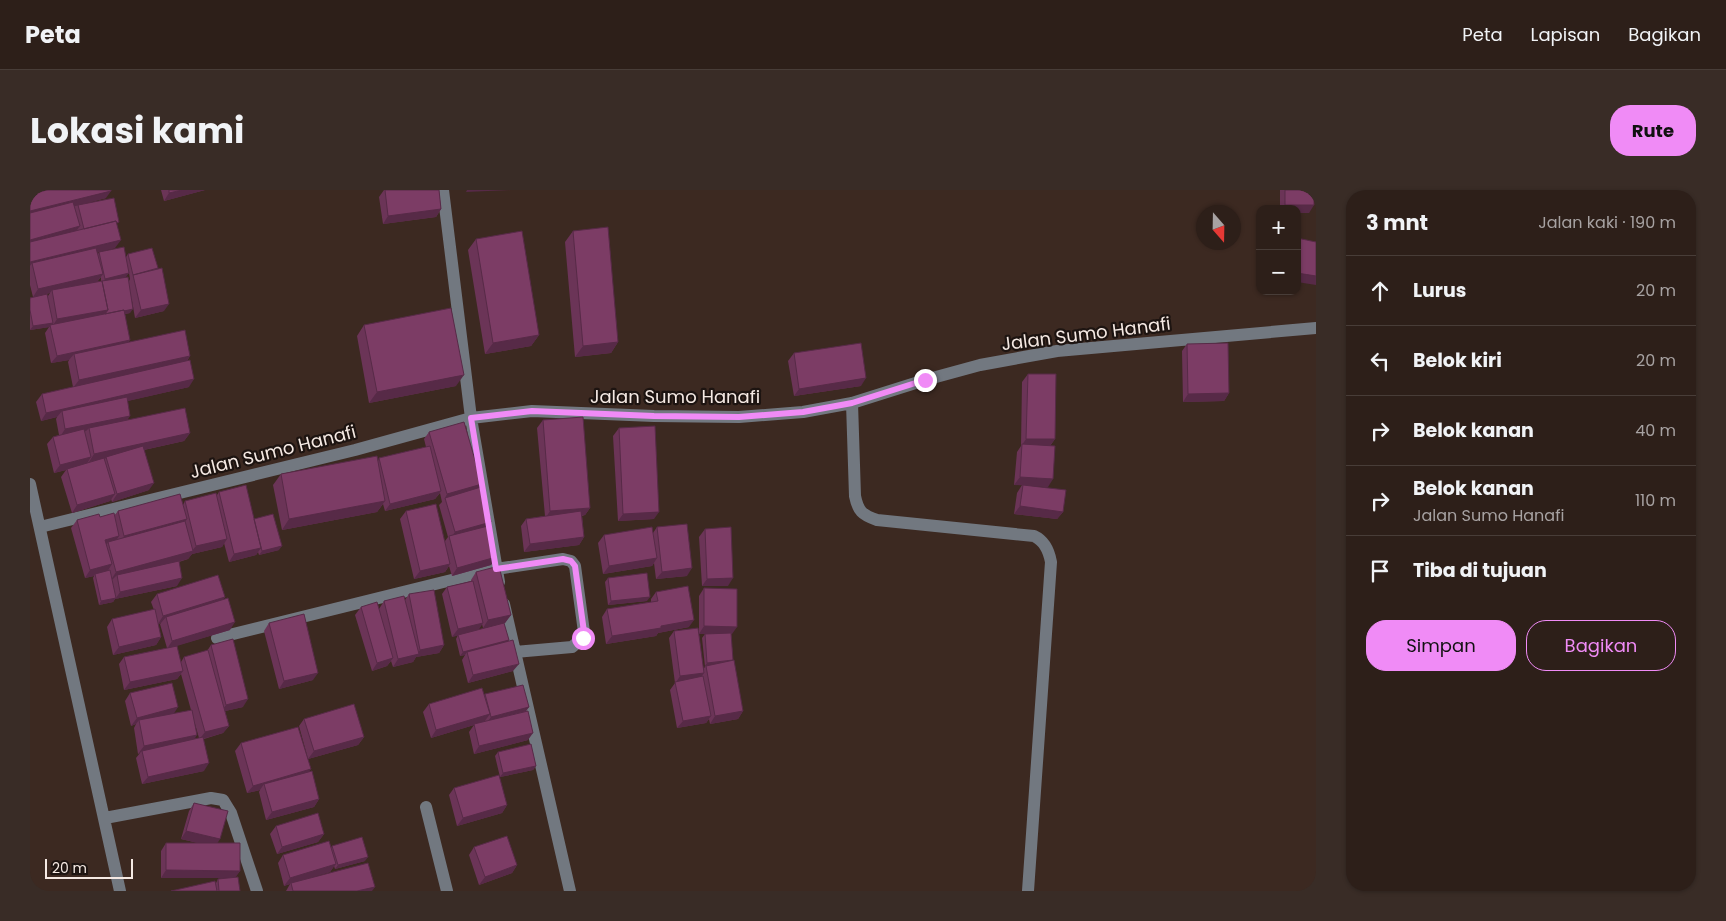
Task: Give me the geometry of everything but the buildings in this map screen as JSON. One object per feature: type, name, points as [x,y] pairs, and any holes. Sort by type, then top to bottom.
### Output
[{"type":"street","points":[[443,190],[471,418],[496,569],[570,891]]},
{"type":"street","name":"Jalan Sumo Hanafi","points":[[40,527],[355,450],[471,418],[532,411],[739,417],[803,412],[852,403],[980,365],[1039,354],[1316,328]]},
{"type":"street","points":[[852,403],[855,496],[858,508],[862,513],[877,520],[1034,536],[1040,539],[1050,554],[1051,562],[1028,891]]},
{"type":"street","points":[[30,484],[120,891]]},
{"type":"street","points":[[217,638],[496,569],[563,559],[571,561],[575,566],[584,632],[583,638],[572,646],[515,652]]},
{"type":"street","points":[[105,818],[211,798],[223,800],[231,813],[257,891]]},
{"type":"street","points":[[426,807],[447,891]]},
{"type":"route","points":[[583,638],[584,632],[575,566],[571,561],[563,559],[496,569],[471,418],[532,411],[739,417],[803,412],[852,403],[925,380]]}]
